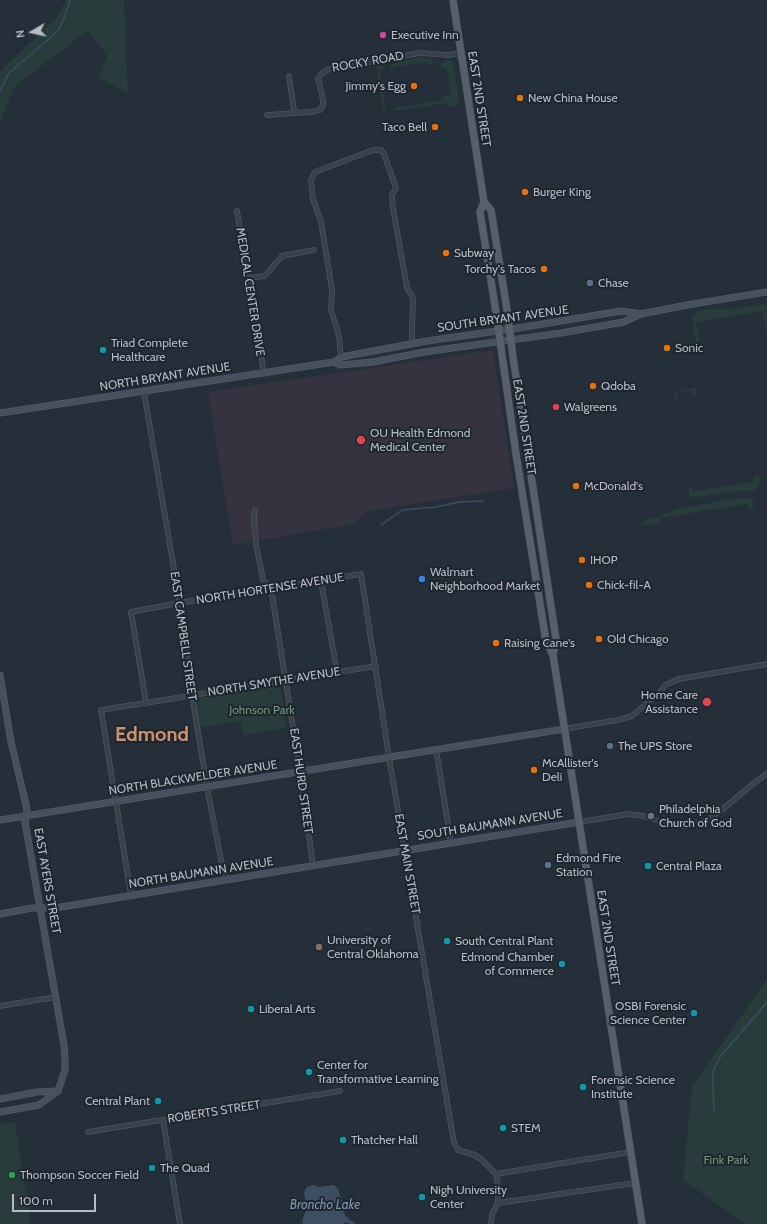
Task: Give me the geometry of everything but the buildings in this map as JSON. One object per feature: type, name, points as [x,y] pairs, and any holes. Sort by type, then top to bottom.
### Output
[{"type":"main road","name":"EAST 2ND STREET","points":[[452,0],[484,202],[490,210],[510,329],[529,466],[556,639],[553,655]]},
{"type":"main road","name":"EAST 2ND STREET","points":[[484,202],[480,212],[516,454],[546,641],[553,655],[642,1224]]},
{"type":"main road","points":[[516,454],[529,466]]},
{"type":"main road","points":[[537,583],[541,586],[545,602],[551,613]]},
{"type":"street","name":"ROCKY ROAD","points":[[267,115],[312,112],[320,110],[323,105],[323,100],[318,78],[322,73],[329,69],[420,53],[448,55],[461,53]]},
{"type":"street","points":[[289,76],[294,110],[299,113]]},
{"type":"street","points":[[341,357],[339,336],[331,310],[332,290],[321,222],[313,199],[311,180],[315,172],[373,150],[381,150],[384,154],[396,188],[392,195],[393,208],[407,288],[413,298],[412,343]]},
{"type":"street","name":"MEDICAL CENTER DRIVE","points":[[237,211],[264,374]]},
{"type":"street","points":[[248,278],[266,276],[282,256],[314,250]]},
{"type":"street","name":"SOUTH BRYANT AVENUE","points":[[334,362],[341,357],[412,343],[621,312],[642,314],[686,305],[767,292]]},
{"type":"street","points":[[334,362],[340,365],[374,362],[424,352],[624,322],[642,314]]},
{"type":"street","name":"NORTH BRYANT AVENUE","points":[[0,413],[264,374],[334,362]]},
{"type":"street","name":"EAST CAMPBELL STREET","points":[[144,392],[179,603],[207,787],[222,865],[227,879]]},
{"type":"street","name":"EAST HURD STREET","points":[[255,510],[254,518],[259,565],[263,580],[272,588],[313,866]]},
{"type":"street","name":"NORTH HORTENSE AVENUE","points":[[146,702],[131,612],[361,574]]},
{"type":"street","name":"EAST MAIN STREET","points":[[361,574],[389,757],[454,1144],[458,1150],[482,1159],[496,1174]]},
{"type":"street","points":[[321,581],[337,672]]},
{"type":"street","points":[[564,729],[618,720],[632,716],[660,692],[665,685],[679,679],[767,664]]},
{"type":"street","name":"NORTH SMYTHE AVENUE","points":[[115,801],[101,710],[376,666]]},
{"type":"street","name":"EAST AYERS STREET","points":[[0,675],[12,742],[27,809],[25,822],[66,1060],[58,1091]]},
{"type":"street","name":"NORTH BLACKWELDER AVENUE","points":[[0,820],[564,729]]},
{"type":"street","points":[[436,750],[451,843]]},
{"type":"street","points":[[578,822],[629,814],[644,816],[667,825],[684,826],[706,820],[719,812],[767,772]]},
{"type":"street","points":[[115,801],[131,895]]},
{"type":"street","name":"SOUTH BAUMANN AVENUE","points":[[405,850],[578,822]]},
{"type":"street","name":"NORTH BAUMANN AVENUE","points":[[0,914],[39,908],[55,908],[405,850]]},
{"type":"street","points":[[0,1006],[56,997]]},
{"type":"street","points":[[0,1099],[37,1092],[58,1091]]},
{"type":"street","points":[[0,1112],[39,1105],[58,1091]]},
{"type":"street","name":"ROBERTS STREET","points":[[88,1132],[340,1091]]},
{"type":"street","points":[[163,1120],[180,1224]]},
{"type":"street","points":[[492,1224],[492,1214],[498,1203],[499,1191],[496,1174],[630,1152]]},
{"type":"street","points":[[498,1203],[635,1183]]},
{"type":"shaded area","name":"OU Health Edmond Medical Center","points":[[493,350],[514,488],[369,511],[353,524],[233,545],[208,392]]},
{"type":"green space","points":[[66,0],[124,0],[128,93],[99,78],[107,56],[88,30],[13,88],[0,125],[0,72],[56,18]]},
{"type":"green space","points":[[423,57],[432,59],[434,61],[433,64],[429,66],[426,62],[393,67],[393,71],[391,69],[390,65],[393,63]]},
{"type":"green space","points":[[446,60],[451,61],[454,66],[459,101],[458,105],[449,107],[447,103],[395,111],[394,108],[444,100],[443,96],[450,95],[447,68],[442,68],[442,63]]},
{"type":"green space","points":[[376,65],[382,65],[384,68],[380,71],[386,109],[383,110]]},
{"type":"green space","points":[[762,304],[766,306],[767,333],[762,311],[696,322],[699,342],[697,344],[696,343],[692,317],[697,311],[730,309]]},
{"type":"green space","points":[[694,388],[697,390],[696,395],[693,395],[692,390],[677,392],[677,398],[674,398],[674,394],[677,391]]},
{"type":"green space","points":[[754,476],[762,477],[756,489],[753,491],[735,491],[694,498],[689,495],[689,487],[691,487],[693,491],[754,482]]},
{"type":"green space","points":[[739,498],[752,499],[754,502],[753,508],[749,509],[747,504],[661,518],[661,523],[641,525],[643,521],[680,508]]},
{"type":"green space","name":"Johnson Park","points":[[275,686],[281,691],[287,728],[243,735],[241,721],[200,727],[196,706],[200,698]]},
{"type":"green space","name":"Fink Park","points":[[767,979],[767,1224],[746,1224],[683,1180],[692,1087]]},
{"type":"green space","name":"Thompson Soccer Field","points":[[15,1122],[31,1224],[0,1224],[0,1125]]},
{"type":"water","name":"Broncho Lake","points":[[313,1185],[319,1187],[334,1185],[338,1189],[342,1201],[345,1201],[343,1207],[345,1215],[351,1221],[355,1222],[355,1224],[345,1222],[343,1224],[303,1224],[302,1221],[307,1209],[304,1193],[307,1187]]},
{"type":"waterway","points":[[0,91],[9,73],[57,32],[64,19],[70,0]]},
{"type":"waterway","points":[[381,525],[402,510],[436,507],[459,502],[483,501]]},
{"type":"waterway","points":[[714,1110],[713,1071],[720,1057],[767,1002]]},
{"type":"place","name":"Executive Inn","points":[[383,35]]},
{"type":"place","name":"Jimmy's Egg","points":[[414,86]]},
{"type":"place","name":"New China House","points":[[520,98]]},
{"type":"place","name":"Taco Bell","points":[[435,127]]},
{"type":"place","name":"Burger King","points":[[525,192]]},
{"type":"place","name":"Subway","points":[[446,253]]},
{"type":"place","name":"Torchy's Tacos","points":[[544,269]]},
{"type":"place","name":"Chase","points":[[590,283]]},
{"type":"place","name":"Sonic","points":[[667,348]]},
{"type":"place","name":"Triad Complete Healthcare","points":[[103,350]]},
{"type":"place","name":"Qdoba","points":[[593,386]]},
{"type":"place","name":"Walgreens","points":[[556,407]]},
{"type":"place","name":"OU Health Edmond Medical Center","points":[[361,440]]},
{"type":"place","name":"McDonald's","points":[[576,486]]},
{"type":"place","name":"IHOP","points":[[582,560]]},
{"type":"place","name":"Walmart Neighborhood Market","points":[[422,579]]},
{"type":"place","name":"Chick-fil-A","points":[[589,585]]},
{"type":"place","name":"Old Chicago","points":[[599,639]]},
{"type":"place","name":"Raising Cane's","points":[[496,643]]},
{"type":"place","name":"Home Care Assistance","points":[[707,702]]},
{"type":"place","name":"The UPS Store","points":[[610,746]]},
{"type":"place","name":"McAllister's Deli","points":[[534,770]]},
{"type":"place","name":"Philadelphia Church of God","points":[[651,816]]},
{"type":"place","name":"Edmond Fire Station","points":[[548,865]]},
{"type":"place","name":"Central Plaza","points":[[648,866]]},
{"type":"place","name":"South Central Plant","points":[[447,941]]},
{"type":"place","name":"University of Central Oklahoma","points":[[319,947]]},
{"type":"place","name":"Edmond Chamber of Commerce","points":[[562,964]]},
{"type":"place","name":"Liberal Arts","points":[[251,1009]]},
{"type":"place","name":"OSBI Forensic Science Center","points":[[694,1013]]},
{"type":"place","name":"Center for Transformative Learning","points":[[309,1072]]},
{"type":"place","name":"Forensic Science Institute","points":[[583,1087]]},
{"type":"place","name":"Central Plant","points":[[158,1101]]},
{"type":"place","name":"STEM","points":[[503,1128]]},
{"type":"place","name":"Thatcher Hall","points":[[343,1140]]},
{"type":"place","name":"The Quad","points":[[152,1168]]},
{"type":"place","name":"Thompson Soccer Field","points":[[12,1175]]},
{"type":"place","name":"Nigh University Center","points":[[422,1197]]},
{"type":"district","name":"Edmond","points":[[152,735]]}]
